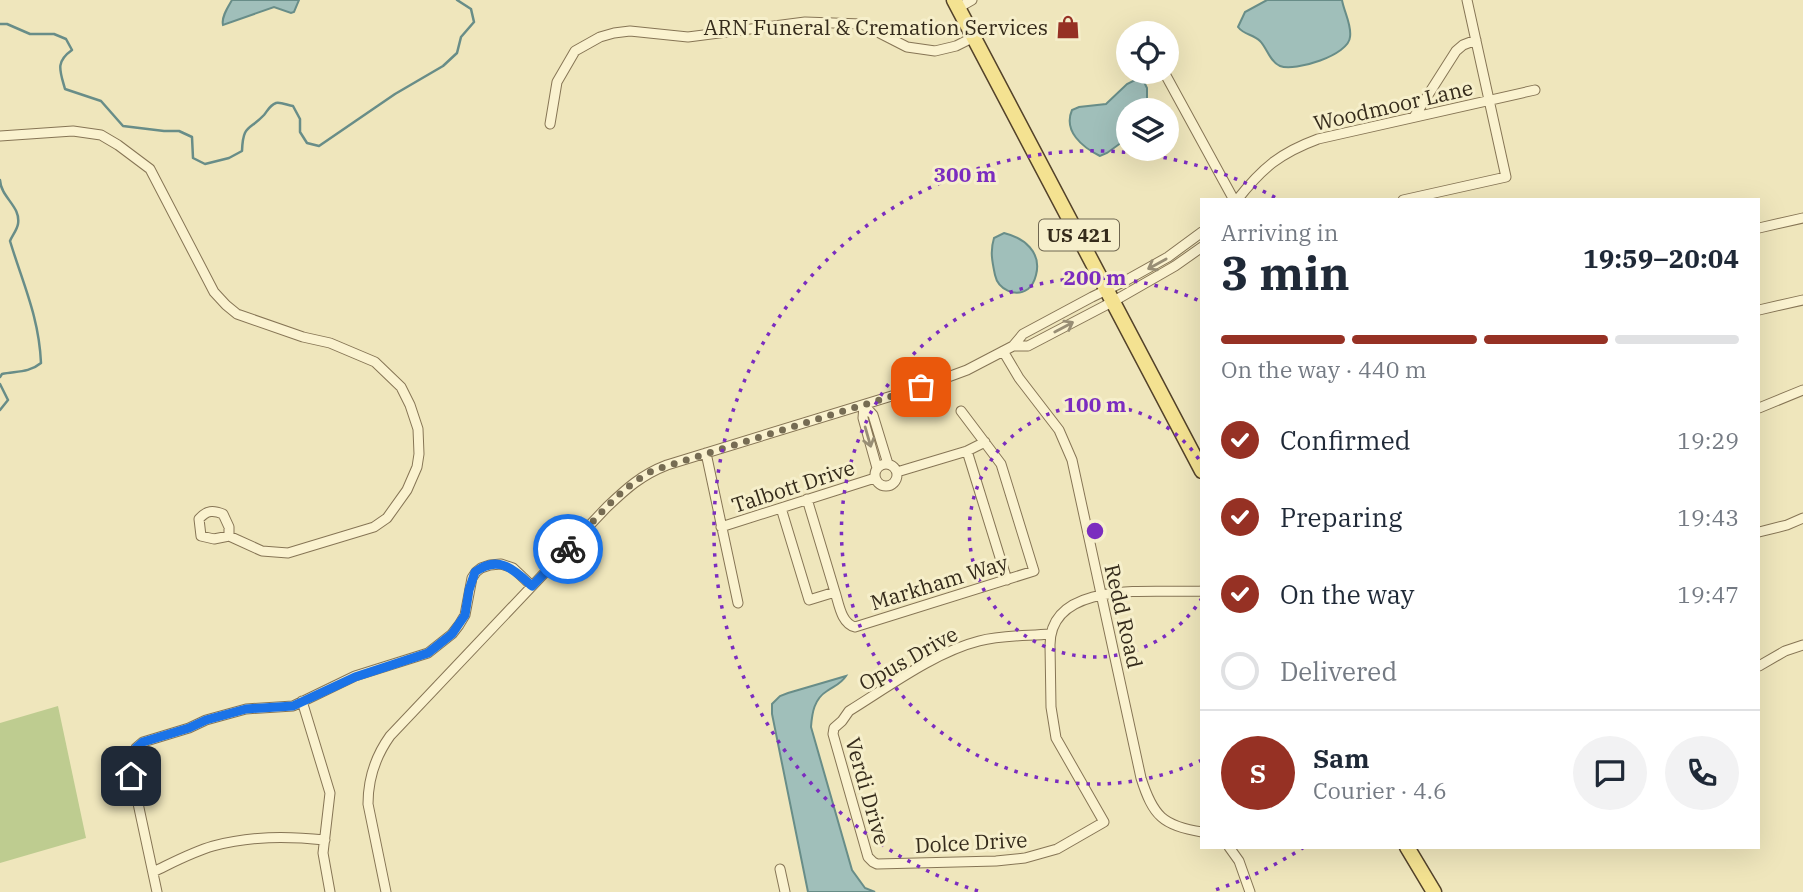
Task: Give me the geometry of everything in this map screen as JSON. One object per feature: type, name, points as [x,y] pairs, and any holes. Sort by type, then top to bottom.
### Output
[{"type":"main road","name":"US 421","points":[[956,4],[1200,467]]},
{"type":"main road","points":[[1408,849],[1434,892]]},
{"type":"street","points":[[956,4],[972,0]]},
{"type":"street","points":[[1412,198],[1506,177],[1467,0]]},
{"type":"street","points":[[550,124],[557,82],[575,51],[600,37],[614,33],[630,31],[688,37],[805,22],[862,24],[907,47],[936,51],[956,46],[974,37]]},
{"type":"street","points":[[1414,117],[1456,51],[1463,44],[1476,40]]},
{"type":"street","points":[[1171,84],[1235,198]]},
{"type":"street","name":"Woodmoor Lane","points":[[1238,198],[1263,170],[1293,148],[1318,139],[1535,90]]},
{"type":"street","points":[[1,136],[73,131],[101,135],[118,145],[150,169],[214,292],[226,305],[246,318],[303,337],[330,342],[375,362],[401,387],[415,416],[419,454],[417,467],[407,490],[387,519],[374,527],[288,553],[262,551],[229,536]]},
{"type":"street","points":[[1760,228],[1803,218]]},
{"type":"street","points":[[1111,295],[1200,233]]},
{"type":"street","points":[[386,892],[368,804],[371,777],[378,755],[390,736],[607,508],[642,476],[706,453],[943,380],[1013,346],[1023,334],[1175,266],[1200,248]]},
{"type":"street","points":[[1760,310],[1803,300]]},
{"type":"street","name":"Redd Road","points":[[1003,351],[1059,430],[1068,448],[1141,778],[1151,806],[1161,818],[1175,826],[1200,832]]},
{"type":"street","points":[[1760,408],[1803,390]]},
{"type":"street","points":[[864,405],[873,415],[888,464],[897,472]]},
{"type":"street","points":[[864,405],[863,418],[877,468]]},
{"type":"street","points":[[961,411],[985,442]]},
{"type":"street","name":"Talbott Drive","points":[[888,464],[877,468],[875,478],[879,484],[889,486],[895,482],[897,472],[968,451],[985,442]]},
{"type":"street","name":"Markham Way","points":[[807,499],[845,622],[850,626],[855,627],[1007,580],[1034,571],[1001,464],[985,442]]},
{"type":"street","points":[[968,451],[1007,580]]},
{"type":"street","points":[[706,453],[737,603]]},
{"type":"street","name":"Talbott Drive","points":[[721,527],[875,478]]},
{"type":"street","points":[[781,508],[810,600],[835,592]]},
{"type":"street","points":[[1760,532],[1803,518]]},
{"type":"street","points":[[157,892],[130,766],[136,748],[143,742],[246,709],[293,706],[355,677],[428,653],[452,634],[465,615],[472,578],[481,568],[501,564],[513,568],[532,586]]},
{"type":"street","points":[[1050,634],[1054,622],[1063,612],[1075,604],[1102,596],[1144,590],[1200,591]]},
{"type":"street","name":"Opus Drive","points":[[834,728],[849,711],[941,655],[992,638],[1050,634]]},
{"type":"street","name":"Dolce Drive","points":[[873,862],[996,861],[1025,858],[1057,849],[1104,822],[1056,738],[1051,708],[1050,634]]},
{"type":"street","points":[[1760,665],[1785,651],[1803,645]]},
{"type":"street","points":[[302,701],[330,793],[323,853],[330,892]]},
{"type":"street","name":"Verdi Drive","points":[[834,728],[833,734],[868,857],[873,862]]},
{"type":"street","points":[[153,872],[212,847],[256,838],[290,836],[325,840]]},
{"type":"street","points":[[1231,849],[1240,861],[1250,892]]},
{"type":"street","points":[[780,869],[785,892]]},
{"type":"green space","points":[[58,706],[86,838],[0,863],[0,723]]},
{"type":"water","points":[[232,0],[299,0],[291,13],[274,7],[223,25],[224,15]]},
{"type":"water","points":[[1267,0],[1342,0],[1350,28],[1347,44],[1331,56],[1308,64],[1297,67],[1280,66],[1260,41],[1238,27],[1245,12]]},
{"type":"water","points":[[1127,84],[1145,84],[1147,88],[1147,98],[1116,98],[1116,146],[1100,156],[1076,138],[1070,118],[1072,110],[1079,107],[1106,104]]},
{"type":"water","points":[[1004,233],[1024,242],[1036,259],[1036,275],[1029,288],[1023,292],[1003,288],[995,275],[992,256],[994,238]]},
{"type":"water","points":[[846,676],[816,702],[811,727],[852,870],[865,888],[875,892],[808,892],[772,704],[780,696]]},
{"type":"waterway","points":[[0,24],[7,24],[30,34],[54,34],[66,39],[72,50],[61,63],[65,89],[101,101],[123,126],[179,131],[192,137],[193,158],[205,164],[229,158],[242,151],[245,132],[276,103],[293,106],[300,119],[300,132],[307,143],[319,146],[395,94],[443,66],[457,53],[461,37],[474,22],[471,9],[457,0]]},
{"type":"waterway","points":[[0,180],[17,212],[17,226],[10,241],[34,316],[41,363],[32,369],[2,374],[0,377]]},
{"type":"waterway","points":[[0,384],[8,400],[0,410]]},
{"type":"way so far","points":[[568,549],[618,496],[642,476],[654,470],[921,387]]},
{"type":"place","name":"ARN Funeral & Cremation Services","points":[[1068,27]]},
{"type":"route","points":[[131,776],[132,757],[143,742],[246,709],[293,706],[355,677],[428,653],[452,634],[465,615],[475,572],[490,565],[501,564],[513,568],[532,586],[568,549]]}]
